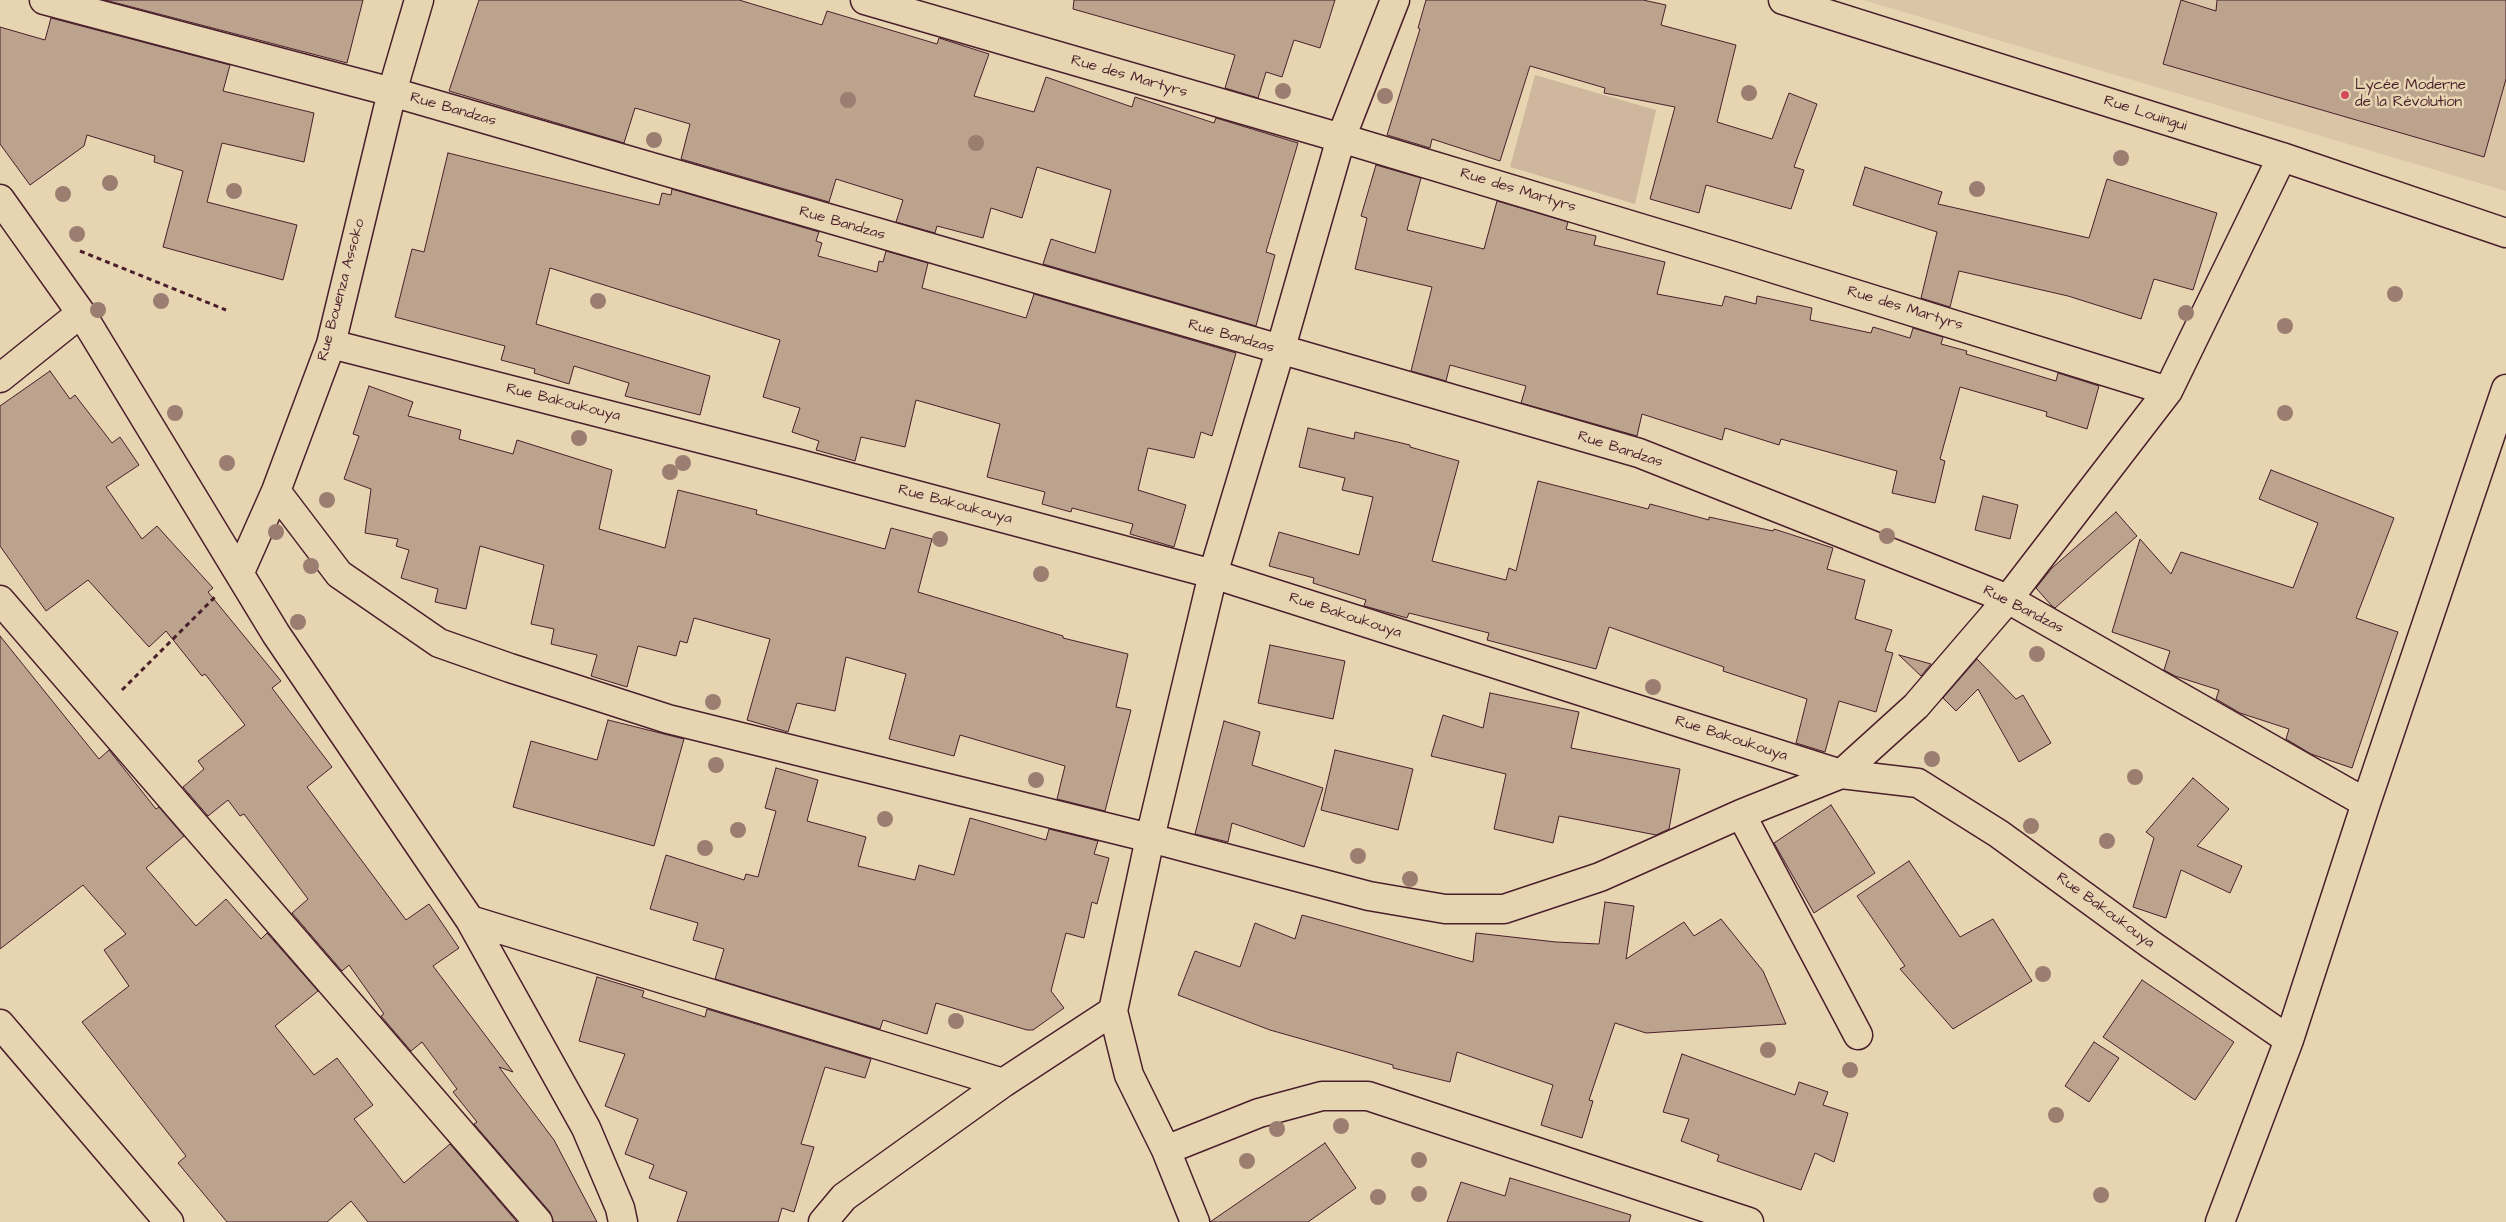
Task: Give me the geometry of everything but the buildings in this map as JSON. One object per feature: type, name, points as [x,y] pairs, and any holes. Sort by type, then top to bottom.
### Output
[{"type":"street","name":"Rue Bandzas","points":[[44,0],[392,92],[1639,454],[2008,599],[2366,803]]},
{"type":"street","name":"Rue Bouenza Assoko","points":[[240,572],[276,491],[331,344],[392,92],[418,0]]},
{"type":"street","name":"Rue des Martyrs","points":[[865,0],[1341,138],[2168,390]]},
{"type":"street","points":[[1195,1222],[1166,1150],[1129,1074],[1114,1011],[1150,838],[1213,574],[1341,138],[1395,0]]},
{"type":"street","name":"Rue Louingui","points":[[1783,0],[2282,158],[2506,233]]},
{"type":"street","points":[[276,491],[339,574],[439,643],[668,719],[1150,838],[1369,896],[1444,909],[1504,909],[1600,877],[1741,814],[1841,774],[1916,706],[2008,599],[2168,390],[2282,158]]},
{"type":"street","points":[[0,199],[81,313],[276,634],[470,920],[586,1128],[620,1208],[623,1222]]},
{"type":"street","points":[[0,378],[81,313]]},
{"type":"street","name":"Rue Bakoukouya","points":[[331,344],[787,460],[1213,574],[1841,774],[1918,783],[1999,834],[2150,944],[2289,1040]]},
{"type":"street","points":[[2220,1222],[2289,1040],[2366,803],[2506,389]]},
{"type":"street","points":[[0,600],[538,1222]]},
{"type":"street","points":[[1741,814],[1858,1035]]},
{"type":"street","points":[[470,920],[1003,1083]]},
{"type":"street","points":[[823,1222],[844,1197],[1003,1083],[1114,1011]]},
{"type":"street","points":[[0,1024],[169,1222]]},
{"type":"street","points":[[1166,1150],[1259,1113],[1322,1096],[1368,1096],[1749,1222]]},
{"type":"path","points":[[75,249],[226,310]]},
{"type":"path","points":[[98,714],[240,572]]},
{"type":"shaded area","name":"Lycée Moderne de la Révolution","points":[[1863,0],[2506,0],[2506,191]]},
{"type":"shaded area","points":[[1535,75],[1656,110],[1635,204],[1510,167]]},
{"type":"place","name":"Lycée Moderne de la Révolution","points":[[2345,95]]}]
